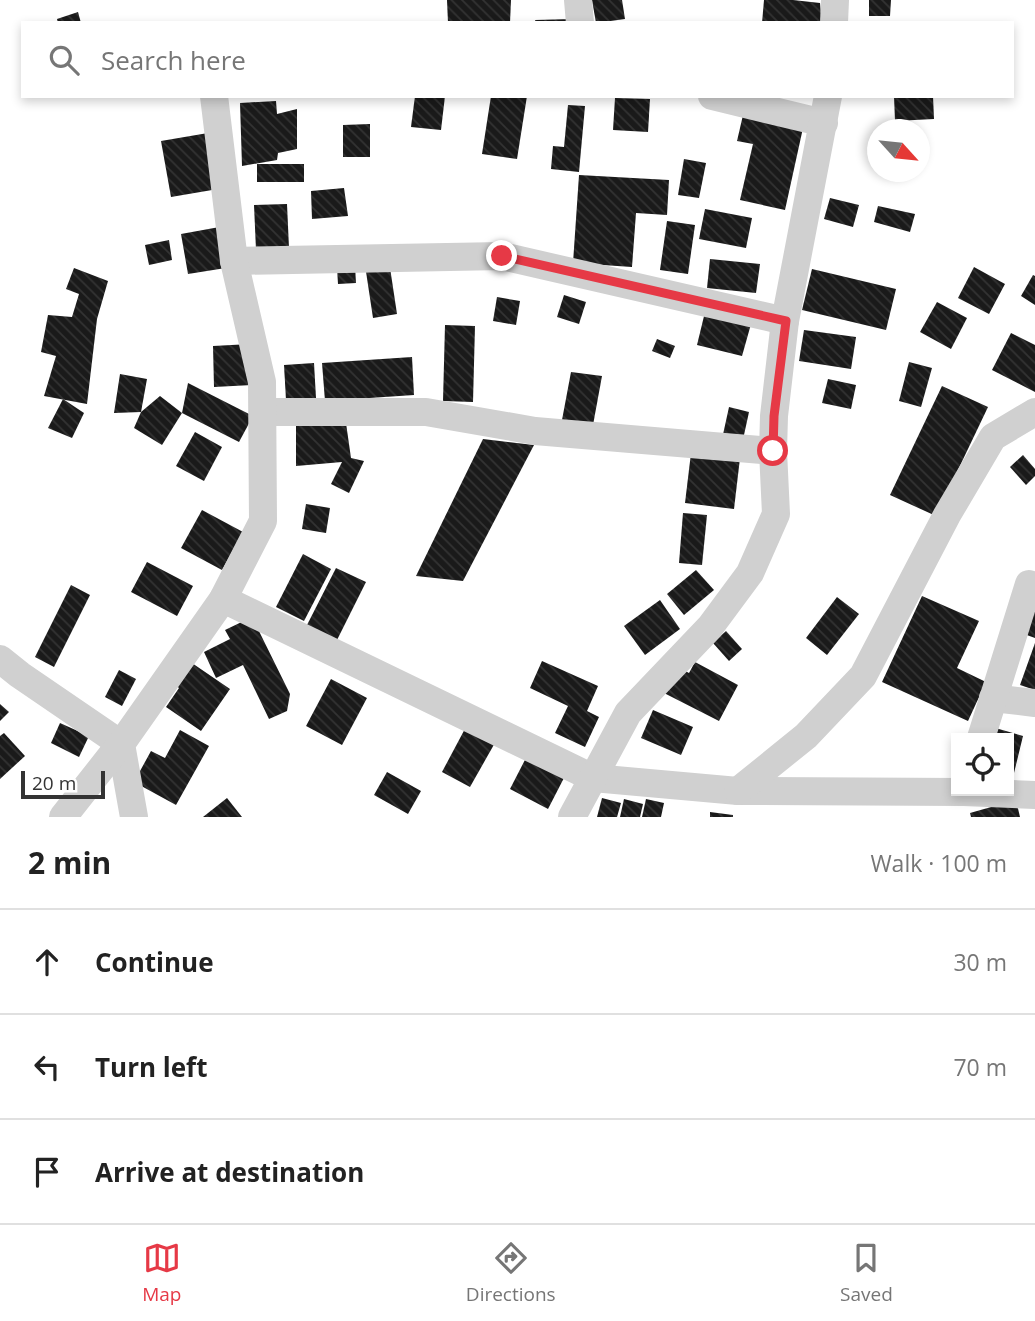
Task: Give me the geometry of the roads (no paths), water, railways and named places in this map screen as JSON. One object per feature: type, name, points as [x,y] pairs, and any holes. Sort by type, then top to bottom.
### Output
[{"type":"street","points":[[578,0],[580,21]]},
{"type":"street","points":[[834,21],[835,0]]},
{"type":"street","points":[[63,817],[121,744],[223,598],[262,521],[262,382],[234,261],[214,98]]},
{"type":"street","points":[[572,817],[628,713],[710,627],[750,573],[776,514],[774,416],[786,321],[826,110],[728,98]]},
{"type":"street","points":[[234,261],[502,256],[786,321]]},
{"type":"street","points":[[263,412],[426,412],[534,431],[773,451]]},
{"type":"street","points":[[737,791],[806,736],[863,676],[947,515],[993,437],[1035,412]]},
{"type":"street","points":[[982,733],[1029,584]]},
{"type":"street","points":[[223,598],[593,778],[737,791],[951,791]]},
{"type":"street","points":[[0,659],[121,744],[134,817]]},
{"type":"street","points":[[993,698],[1035,703]]},
{"type":"street","points":[[1014,794],[1035,795]]}]
